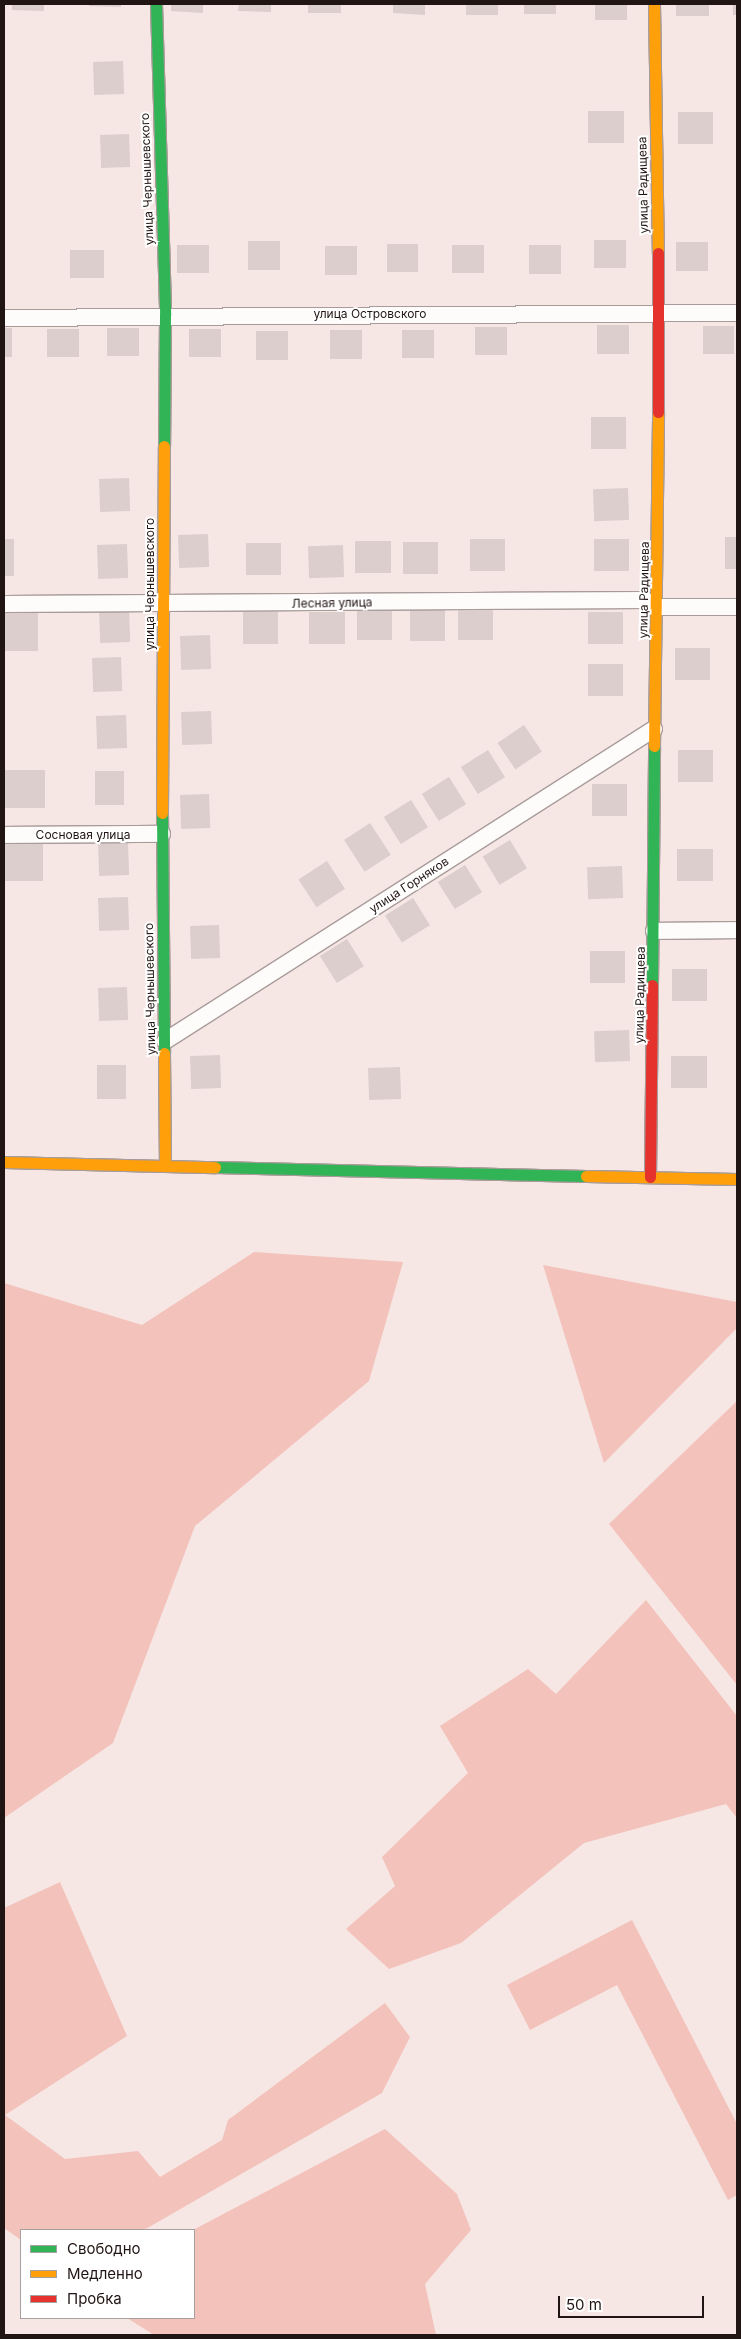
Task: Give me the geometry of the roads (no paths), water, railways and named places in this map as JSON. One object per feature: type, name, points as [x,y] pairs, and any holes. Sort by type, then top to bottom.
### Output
[{"type":"main road","name":"улица Чернышевского","points":[[156,4],[165,315],[162,834],[165,1164]]},
{"type":"main road","name":"улица Радищева","points":[[650,1177],[654,931],[654,729],[658,607],[659,313],[654,4]]},
{"type":"main road","points":[[4,1162],[165,1164],[737,1179]]},
{"type":"street","name":"улица Островского","points":[[4,318],[165,315],[737,313]]},
{"type":"street","name":"Лесная улица","points":[[4,604],[164,605],[645,600],[658,607]]},
{"type":"street","points":[[658,607],[737,607]]},
{"type":"street","name":"улица Горняков","points":[[165,1041],[654,729]]},
{"type":"street","name":"Сосновая улица","points":[[4,835],[162,834]]},
{"type":"street","points":[[654,931],[737,930]]}]
